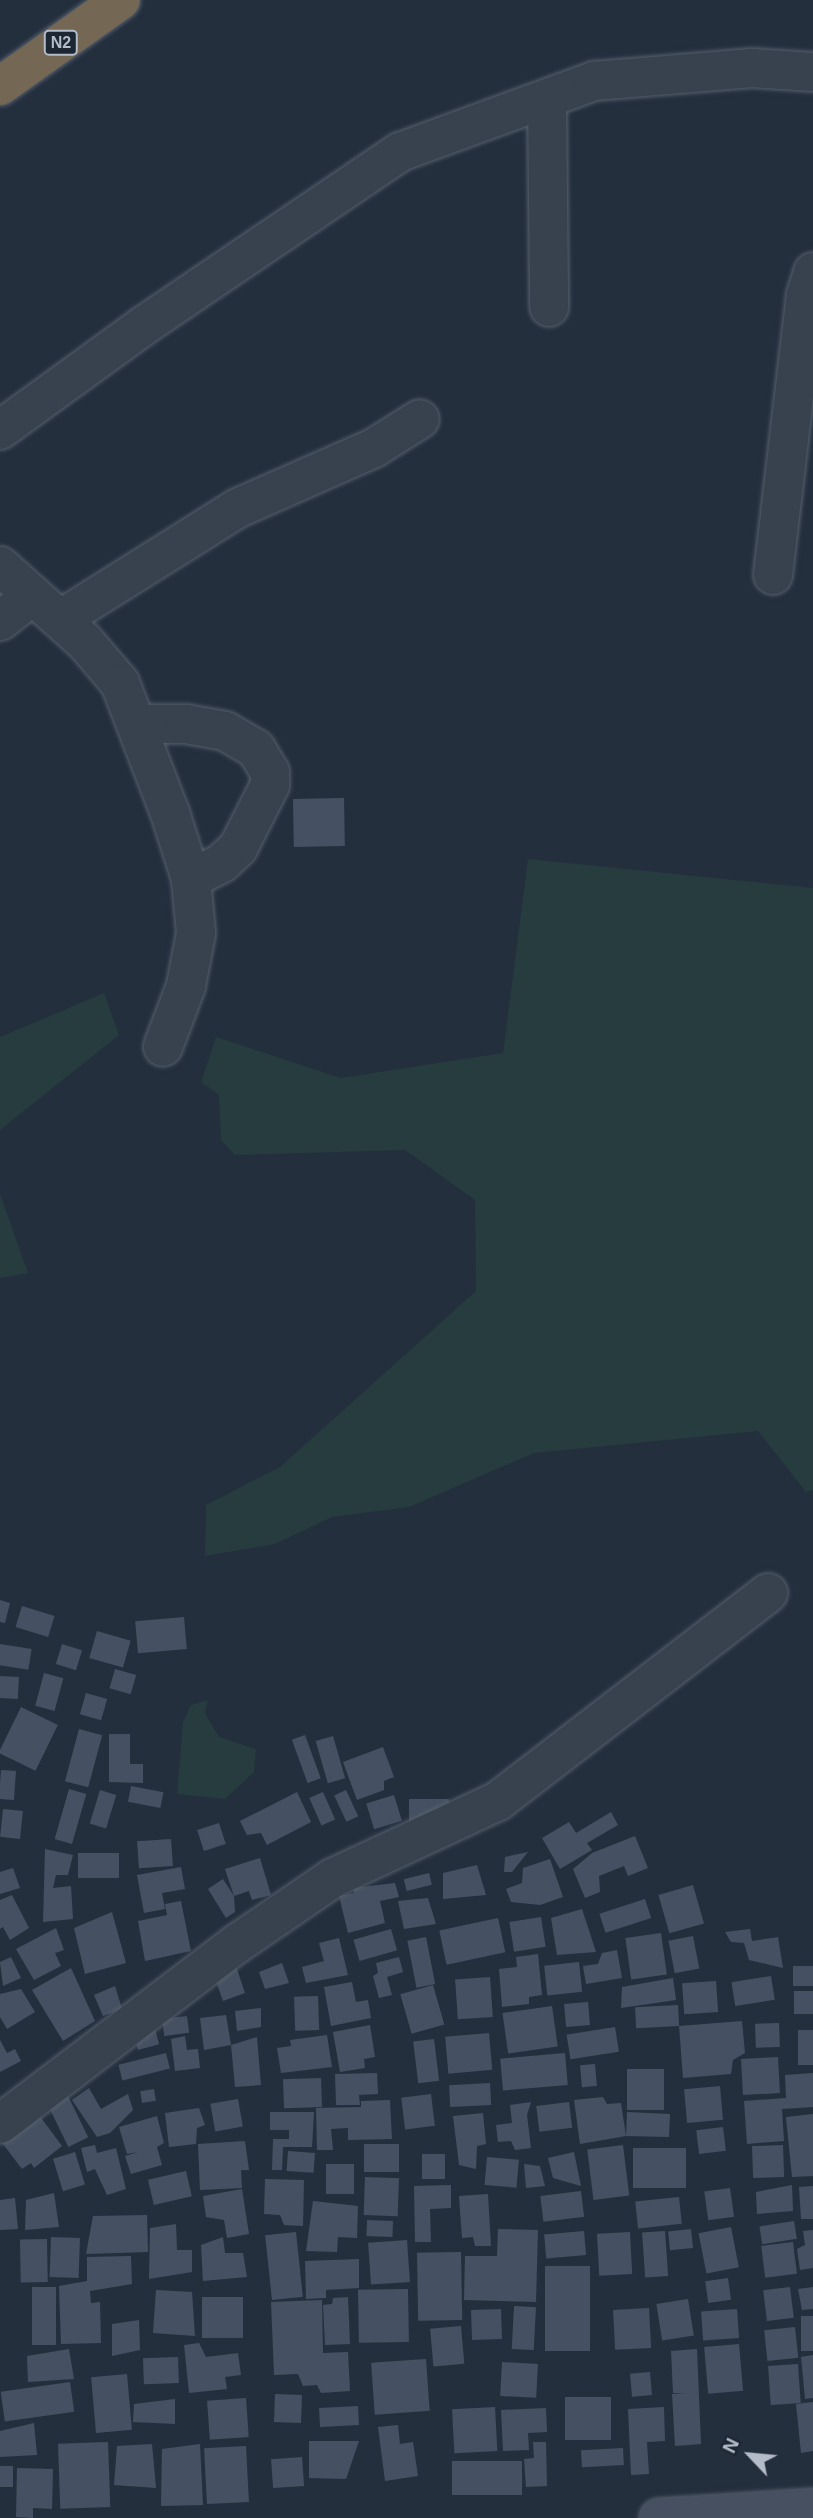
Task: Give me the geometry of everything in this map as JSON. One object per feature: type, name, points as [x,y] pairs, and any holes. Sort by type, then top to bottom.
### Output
[{"type":"highway","name":"N2","points":[[0,86],[121,0]]},
{"type":"main road","points":[[659,2518],[813,2508]]},
{"type":"street","points":[[0,430],[143,326],[400,152],[594,81],[752,68],[813,72]]},
{"type":"street","points":[[547,100],[549,306]]},
{"type":"street","points":[[773,575],[806,295],[813,272]]},
{"type":"street","points":[[61,620],[238,508],[374,448],[420,419]]},
{"type":"street","points":[[0,566],[61,620],[120,683],[138,724],[191,879],[196,933],[186,986],[163,1046]]},
{"type":"street","points":[[0,621],[32,596]]},
{"type":"street","points":[[138,724],[186,724],[225,731],[256,749],[270,772],[270,785],[238,848],[222,863],[191,879]]},
{"type":"street","points":[[0,2123],[238,1943],[333,1878],[498,1801],[768,1593]]},
{"type":"green space","points":[[528,859],[813,888],[813,1490],[806,1492],[758,1431],[534,1453],[409,1507],[332,1517],[275,1544],[205,1556],[206,1505],[280,1467],[476,1291],[475,1200],[405,1150],[235,1155],[221,1140],[219,1095],[201,1082],[216,1037],[341,1078],[503,1053]]},
{"type":"green space","points":[[104,993],[119,1035],[0,1130],[0,1037]]},
{"type":"green space","points":[[0,1194],[28,1273],[0,1278]]},
{"type":"green space","points":[[208,1700],[205,1713],[219,1737],[256,1749],[254,1772],[225,1799],[177,1794],[183,1722],[191,1705]]},
{"type":"building","points":[[344,798],[345,846],[294,847],[293,799]]},
{"type":"building","points":[[0,1600],[10,1603],[5,1623],[0,1622]]},
{"type":"building","points":[[22,1606],[55,1616],[48,1637],[16,1627]]},
{"type":"building","points":[[184,1617],[187,1649],[138,1653],[135,1621]]},
{"type":"building","points":[[97,1631],[131,1641],[123,1668],[89,1658]]},
{"type":"building","points":[[0,1644],[32,1649],[28,1670],[0,1665]]},
{"type":"building","points":[[62,1644],[82,1650],[76,1670],[56,1664]]},
{"type":"building","points":[[115,1669],[136,1675],[131,1694],[109,1688]]},
{"type":"building","points":[[44,1673],[63,1678],[55,1711],[35,1706]]},
{"type":"building","points":[[0,1676],[19,1677],[18,1699],[0,1698]]},
{"type":"building","points":[[86,1693],[107,1699],[101,1720],[80,1714]]},
{"type":"building","points":[[21,1707],[58,1725],[35,1771],[0,1754]]},
{"type":"building","points":[[79,1729],[102,1735],[88,1787],[65,1781]]},
{"type":"building","points":[[109,1734],[130,1734],[130,1764],[143,1764],[143,1783],[109,1782]]},
{"type":"building","points":[[305,1735],[321,1778],[308,1783],[292,1740]]},
{"type":"building","points":[[333,1736],[345,1778],[328,1783],[316,1741]]},
{"type":"building","points":[[383,1747],[394,1777],[384,1781],[384,1790],[357,1800],[343,1762]]},
{"type":"building","points":[[1,1770],[16,1771],[14,1800],[0,1799]]},
{"type":"building","points":[[131,1786],[163,1792],[160,1808],[128,1802]]},
{"type":"building","points":[[69,1789],[86,1794],[72,1844],[55,1839]]},
{"type":"building","points":[[100,1790],[116,1795],[106,1828],[90,1823]]},
{"type":"building","points":[[346,1790],[358,1816],[346,1822],[334,1795]]},
{"type":"building","points":[[297,1792],[311,1822],[267,1845],[261,1833],[247,1835],[240,1821]]},
{"type":"building","points":[[323,1792],[335,1819],[321,1826],[309,1798]]},
{"type":"building","points":[[394,1795],[402,1821],[374,1829],[366,1803]]},
{"type":"building","points":[[409,1799],[449,1799],[449,1822],[409,1822]]},
{"type":"building","points":[[3,1809],[23,1811],[20,1839],[0,1837]]},
{"type":"building","points":[[611,1812],[618,1825],[587,1843],[592,1850],[560,1869],[542,1838],[569,1822],[576,1833]]},
{"type":"building","points":[[219,1823],[226,1844],[204,1851],[197,1830]]},
{"type":"building","points":[[635,1836],[648,1868],[628,1876],[624,1866],[599,1876],[600,1892],[585,1898],[573,1869],[592,1853]]},
{"type":"building","points":[[171,1839],[173,1866],[139,1868],[137,1841]]},
{"type":"building","points":[[45,1849],[73,1855],[68,1875],[56,1875],[53,1888],[71,1886],[73,1919],[43,1922]]},
{"type":"building","points":[[528,1852],[512,1872],[504,1872],[505,1857]]},
{"type":"building","points":[[78,1853],[119,1853],[119,1878],[78,1878]]},
{"type":"building","points":[[260,1858],[271,1895],[252,1900],[249,1891],[234,1896],[225,1869]]},
{"type":"building","points":[[550,1859],[563,1897],[540,1905],[511,1902],[506,1889],[522,1883],[523,1868]]},
{"type":"building","points":[[477,1865],[486,1895],[443,1899],[443,1873]]},
{"type":"building","points":[[181,1867],[185,1889],[162,1893],[165,1909],[144,1913],[137,1875]]},
{"type":"building","points":[[13,1868],[20,1888],[0,1894],[0,1872]]},
{"type":"building","points":[[429,1873],[432,1885],[407,1891],[404,1879]]},
{"type":"building","points":[[223,1879],[234,1896],[235,1912],[226,1918],[208,1889]]},
{"type":"building","points":[[395,1883],[399,1897],[380,1901],[385,1923],[348,1933],[339,1896],[354,1893],[353,1888]]},
{"type":"building","points":[[693,1885],[704,1923],[669,1933],[658,1895]]},
{"type":"building","points":[[12,1895],[29,1928],[10,1940],[3,1927],[0,1929],[0,1900]]},
{"type":"building","points":[[428,1898],[436,1924],[404,1929],[398,1901]]},
{"type":"building","points":[[645,1899],[651,1918],[606,1933],[599,1914]]},
{"type":"building","points":[[181,1901],[191,1951],[145,1961],[138,1921],[167,1915],[165,1904]]},
{"type":"building","points":[[582,1909],[596,1952],[557,1955],[551,1918]]},
{"type":"building","points":[[112,1912],[126,1963],[85,1974],[74,1928]]},
{"type":"building","points":[[541,1917],[546,1947],[514,1952],[509,1922]]},
{"type":"building","points":[[498,1918],[505,1952],[447,1965],[439,1930]]},
{"type":"building","points":[[56,1928],[64,1950],[55,1953],[61,1966],[34,1980],[16,1949]]},
{"type":"building","points":[[391,1929],[397,1950],[360,1961],[354,1940]]},
{"type":"building","points":[[750,1929],[752,1941],[778,1937],[783,1968],[749,1960],[744,1943],[731,1942],[725,1932]]},
{"type":"building","points":[[661,1933],[667,1975],[631,1980],[625,1938]]},
{"type":"building","points":[[693,1936],[699,1968],[675,1973],[668,1941]]},
{"type":"building","points":[[426,1937],[435,1984],[417,1988],[407,1941]]},
{"type":"building","points":[[339,1938],[348,1975],[306,1983],[302,1967],[324,1961],[319,1943]]},
{"type":"building","points":[[617,1950],[622,1978],[586,1984],[583,1966],[598,1964],[602,1953]]},
{"type":"building","points":[[538,1954],[542,1995],[529,1997],[529,2004],[502,2007],[499,1969],[517,1967],[516,1957]]},
{"type":"building","points":[[11,1957],[21,1978],[3,1986],[0,1962]]},
{"type":"building","points":[[399,1957],[403,1972],[387,1977],[392,1995],[379,1998],[373,1976],[378,1973],[376,1963]]},
{"type":"building","points":[[579,1962],[582,1992],[547,1995],[544,1966]]},
{"type":"building","points":[[282,1963],[289,1983],[265,1989],[259,1972]]},
{"type":"building","points":[[236,1966],[245,1993],[223,2001],[212,1970]]},
{"type":"building","points":[[793,1966],[813,1966],[813,1986],[793,1986]]},
{"type":"building","points":[[71,1968],[95,2021],[63,2041],[32,1990]]},
{"type":"building","points":[[771,1976],[775,2000],[735,2006],[731,1982]]},
{"type":"building","points":[[490,1977],[493,2017],[458,2019],[455,1979]]},
{"type":"building","points":[[673,1978],[676,2000],[621,2008],[622,1987]]},
{"type":"building","points":[[716,1981],[718,2012],[684,2014],[682,1983]]},
{"type":"building","points":[[352,1982],[356,2002],[368,2000],[371,2018],[331,2026],[324,1987]]},
{"type":"building","points":[[433,1985],[444,2024],[412,2034],[400,1994]]},
{"type":"building","points":[[115,1986],[122,2009],[103,2016],[94,1995]]},
{"type":"building","points":[[21,1989],[35,2012],[7,2029],[0,2017],[0,1994]]},
{"type":"building","points":[[794,1991],[813,1991],[813,2014],[794,2014]]},
{"type":"building","points":[[318,1996],[319,2030],[295,2031],[294,1997]]},
{"type":"building","points":[[588,2002],[590,2025],[566,2027],[564,2004]]},
{"type":"building","points":[[678,2005],[679,2026],[636,2028],[635,2007]]},
{"type":"building","points":[[552,2006],[558,2047],[508,2054],[502,2013]]},
{"type":"building","points":[[261,2008],[261,2027],[237,2031],[235,2011]]},
{"type":"building","points":[[226,2015],[231,2045],[204,2050],[200,2018]]},
{"type":"building","points":[[187,2016],[189,2033],[164,2036],[162,2019]]},
{"type":"building","points":[[742,2021],[745,2053],[733,2060],[731,2074],[683,2078],[679,2026]]},
{"type":"building","points":[[779,2023],[780,2047],[756,2048],[755,2024]]},
{"type":"building","points":[[154,2025],[159,2044],[138,2050],[133,2031]]},
{"type":"building","points":[[370,2025],[375,2057],[364,2059],[365,2068],[340,2072],[333,2032]]},
{"type":"building","points":[[615,2027],[619,2052],[571,2059],[567,2035]]},
{"type":"building","points":[[798,2030],[813,2030],[813,2065],[798,2065]]},
{"type":"building","points":[[489,2033],[492,2070],[448,2074],[445,2037]]},
{"type":"building","points":[[327,2035],[332,2067],[281,2073],[277,2048],[291,2046],[290,2040]]},
{"type":"building","points":[[185,2036],[187,2050],[198,2049],[200,2068],[175,2071],[171,2039]]},
{"type":"building","points":[[257,2037],[261,2085],[235,2087],[231,2045]]},
{"type":"building","points":[[434,2039],[439,2081],[418,2083],[413,2042]]},
{"type":"building","points":[[0,2040],[7,2053],[15,2049],[21,2061],[0,2072]]},
{"type":"building","points":[[166,2053],[170,2069],[122,2080],[118,2065]]},
{"type":"building","points":[[565,2053],[568,2085],[503,2091],[500,2059]]},
{"type":"building","points":[[778,2057],[780,2093],[743,2095],[741,2059]]},
{"type":"building","points":[[595,2064],[597,2086],[582,2087],[580,2065]]},
{"type":"building","points":[[627,2069],[664,2069],[664,2110],[627,2110]]},
{"type":"building","points":[[377,2073],[378,2094],[359,2095],[360,2105],[336,2105],[335,2074]]},
{"type":"building","points":[[813,2073],[813,2107],[782,2109],[784,2141],[747,2144],[744,2101],[786,2098],[785,2075]]},
{"type":"building","points":[[321,2078],[322,2107],[284,2108],[283,2079]]},
{"type":"building","points":[[490,2083],[491,2105],[450,2107],[449,2085]]},
{"type":"building","points":[[720,2086],[723,2120],[687,2123],[684,2089]]},
{"type":"building","points":[[89,2088],[101,2109],[128,2094],[133,2110],[110,2133],[97,2137],[72,2100]]},
{"type":"building","points":[[154,2089],[156,2101],[142,2103],[140,2091]]},
{"type":"building","points":[[431,2094],[435,2126],[405,2129],[401,2098]]},
{"type":"building","points":[[68,2096],[88,2137],[68,2147],[48,2106]]},
{"type":"building","points":[[603,2097],[607,2104],[621,2103],[626,2136],[580,2144],[574,2100]]},
{"type":"building","points":[[238,2099],[243,2127],[215,2131],[210,2104]]},
{"type":"building","points":[[390,2100],[392,2139],[348,2140],[348,2128],[331,2129],[333,2150],[317,2150],[316,2108],[361,2107],[361,2101]]},
{"type":"building","points":[[531,2102],[527,2115],[531,2148],[515,2150],[511,2141],[498,2142],[496,2125],[512,2123],[510,2105]]},
{"type":"building","points":[[569,2102],[572,2128],[539,2132],[536,2106]]},
{"type":"building","points":[[199,2108],[205,2125],[197,2128],[196,2144],[169,2147],[165,2113]]},
{"type":"building","points":[[36,2111],[62,2146],[34,2168],[31,2163],[22,2169],[0,2140]]},
{"type":"building","points":[[270,2112],[314,2112],[312,2147],[283,2147],[282,2170],[272,2170],[273,2139],[289,2139],[289,2130],[270,2130]]},
{"type":"building","points":[[627,2112],[670,2114],[669,2137],[626,2136]]},
{"type":"building","points":[[483,2113],[486,2144],[477,2146],[476,2169],[459,2165],[453,2116]]},
{"type":"building","points":[[813,2114],[813,2176],[792,2177],[786,2117]]},
{"type":"building","points":[[157,2116],[164,2143],[157,2147],[162,2165],[131,2174],[125,2156],[138,2152],[127,2154],[119,2127]]},
{"type":"building","points":[[723,2127],[726,2151],[699,2154],[696,2130]]},
{"type":"building","points":[[245,2141],[249,2170],[241,2170],[242,2188],[200,2190],[198,2144]]},
{"type":"building","points":[[364,2144],[399,2144],[399,2172],[364,2172]]},
{"type":"building","points":[[95,2145],[97,2153],[116,2148],[126,2189],[107,2195],[95,2169],[87,2172],[81,2148]]},
{"type":"building","points":[[623,2145],[629,2196],[593,2200],[587,2149]]},
{"type":"building","points":[[783,2145],[784,2177],[753,2178],[752,2146]]},
{"type":"building","points":[[633,2148],[686,2148],[686,2188],[633,2188]]},
{"type":"building","points":[[288,2151],[315,2153],[314,2173],[287,2171]]},
{"type":"building","points":[[75,2152],[85,2185],[63,2191],[53,2159]]},
{"type":"building","points":[[574,2152],[581,2186],[553,2178],[548,2158]]},
{"type":"building","points":[[422,2154],[445,2154],[445,2179],[422,2179]]},
{"type":"building","points":[[487,2157],[519,2160],[516,2188],[485,2185]]},
{"type":"building","points":[[326,2164],[354,2164],[354,2194],[326,2194]]},
{"type":"building","points":[[524,2164],[540,2166],[545,2186],[526,2188]]},
{"type":"building","points":[[186,2171],[192,2196],[154,2205],[148,2180]]},
{"type":"building","points":[[365,2177],[399,2178],[398,2216],[364,2215]]},
{"type":"building","points":[[265,2179],[304,2180],[303,2226],[284,2225],[280,2215],[264,2214]]},
{"type":"building","points":[[451,2185],[451,2208],[430,2209],[431,2242],[415,2242],[414,2186]]},
{"type":"building","points":[[792,2185],[793,2211],[757,2214],[756,2192]]},
{"type":"building","points":[[813,2186],[813,2219],[801,2219],[799,2187]]},
{"type":"building","points":[[730,2188],[734,2217],[708,2220],[704,2192]]},
{"type":"building","points":[[242,2189],[249,2234],[227,2238],[224,2220],[206,2217],[203,2196]]},
{"type":"building","points":[[581,2191],[584,2217],[543,2222],[540,2196]]},
{"type":"building","points":[[54,2193],[59,2227],[25,2230],[26,2200]]},
{"type":"building","points":[[488,2194],[491,2246],[475,2246],[473,2237],[462,2238],[459,2196]]},
{"type":"building","points":[[679,2197],[682,2224],[638,2228],[635,2202]]},
{"type":"building","points":[[15,2198],[18,2229],[0,2230],[0,2200]]},
{"type":"building","points":[[313,2201],[358,2206],[357,2238],[338,2237],[337,2252],[306,2251]]},
{"type":"building","points":[[147,2215],[148,2252],[86,2254],[93,2216]]},
{"type":"building","points":[[367,2220],[393,2221],[392,2237],[366,2236]]},
{"type":"building","points":[[794,2221],[797,2239],[762,2244],[759,2226]]},
{"type":"building","points":[[176,2224],[177,2250],[192,2250],[192,2272],[149,2279],[150,2228]]},
{"type":"building","points":[[731,2227],[739,2267],[706,2274],[699,2233]]},
{"type":"building","points":[[498,2229],[538,2230],[536,2302],[464,2300],[465,2256],[497,2256]]},
{"type":"building","points":[[691,2229],[693,2248],[670,2250],[668,2231]]},
{"type":"building","points":[[813,2230],[813,2268],[800,2270],[797,2249],[805,2245],[803,2231]]},
{"type":"building","points":[[584,2231],[586,2255],[546,2258],[544,2234]]},
{"type":"building","points":[[665,2231],[668,2276],[645,2277],[642,2233]]},
{"type":"building","points":[[296,2232],[303,2297],[272,2300],[265,2235]]},
{"type":"building","points":[[630,2232],[632,2274],[599,2276],[597,2234]]},
{"type":"building","points":[[51,2237],[80,2238],[79,2278],[50,2277]]},
{"type":"building","points":[[223,2237],[225,2253],[243,2253],[247,2277],[203,2281],[201,2245]]},
{"type":"building","points":[[20,2239],[47,2239],[48,2282],[21,2282]]},
{"type":"building","points":[[407,2240],[410,2282],[371,2285],[368,2243]]},
{"type":"building","points":[[793,2242],[797,2274],[765,2278],[761,2246]]},
{"type":"building","points":[[461,2252],[462,2320],[418,2321],[417,2253]]},
{"type":"building","points":[[131,2256],[132,2284],[90,2291],[91,2303],[100,2302],[101,2343],[61,2344],[59,2286],[87,2281],[87,2257]]},
{"type":"building","points":[[359,2259],[359,2288],[326,2290],[326,2298],[306,2299],[305,2261]]},
{"type":"building","points":[[545,2266],[590,2266],[590,2351],[545,2351]]},
{"type":"building","points":[[728,2278],[731,2300],[708,2303],[705,2281]]},
{"type":"building","points":[[32,2287],[56,2287],[56,2345],[32,2345]]},
{"type":"building","points":[[790,2287],[794,2318],[767,2321],[763,2290]]},
{"type":"building","points":[[813,2287],[813,2309],[802,2310],[798,2289]]},
{"type":"building","points":[[408,2289],[409,2342],[359,2343],[358,2290]]},
{"type":"building","points":[[156,2290],[192,2292],[195,2336],[153,2333]]},
{"type":"building","points":[[202,2297],[243,2297],[243,2338],[202,2338]]},
{"type":"building","points":[[348,2297],[350,2344],[325,2345],[323,2305],[332,2304],[333,2298]]},
{"type":"building","points":[[688,2299],[694,2336],[662,2341],[656,2304]]},
{"type":"building","points":[[322,2300],[323,2353],[348,2352],[350,2391],[321,2393],[317,2385],[303,2386],[298,2374],[274,2375],[271,2302]]},
{"type":"building","points":[[514,2306],[536,2307],[534,2350],[512,2349]]},
{"type":"building","points":[[649,2308],[651,2348],[615,2350],[613,2310]]},
{"type":"building","points":[[501,2309],[502,2339],[472,2340],[471,2310]]},
{"type":"building","points":[[737,2309],[739,2338],[703,2340],[701,2312]]},
{"type":"building","points":[[801,2316],[813,2316],[813,2351],[801,2351]]},
{"type":"building","points":[[139,2320],[140,2350],[112,2356],[112,2324]]},
{"type":"building","points":[[461,2326],[464,2364],[433,2367],[430,2329]]},
{"type":"building","points":[[795,2327],[798,2358],[767,2361],[764,2330]]},
{"type":"building","points":[[199,2343],[206,2357],[238,2353],[241,2375],[225,2377],[227,2389],[189,2393],[184,2345]]},
{"type":"building","points":[[739,2344],[743,2391],[708,2394],[704,2347]]},
{"type":"building","points":[[69,2349],[74,2379],[28,2382],[27,2356]]},
{"type":"building","points":[[697,2349],[701,2444],[675,2446],[672,2394],[686,2393],[673,2393],[671,2351]]},
{"type":"building","points":[[813,2355],[813,2398],[805,2399],[801,2357]]},
{"type":"building","points":[[178,2357],[179,2383],[144,2384],[143,2358]]},
{"type":"building","points":[[426,2359],[430,2411],[375,2415],[371,2363]]},
{"type":"building","points":[[502,2362],[538,2364],[536,2398],[500,2396]]},
{"type":"building","points":[[798,2364],[801,2403],[771,2405],[768,2366]]},
{"type":"building","points":[[650,2372],[652,2395],[632,2397],[630,2374]]},
{"type":"building","points":[[127,2374],[132,2430],[96,2433],[91,2377]]},
{"type":"building","points":[[70,2382],[74,2412],[5,2421],[1,2392]]},
{"type":"building","points":[[275,2394],[302,2395],[301,2423],[274,2422]]},
{"type":"building","points":[[565,2397],[611,2397],[611,2440],[565,2440]]},
{"type":"building","points":[[246,2398],[249,2437],[210,2440],[207,2401]]},
{"type":"building","points":[[175,2399],[175,2424],[133,2422],[134,2404]]},
{"type":"building","points":[[813,2402],[813,2451],[801,2453],[796,2404]]},
{"type":"building","points":[[358,2406],[359,2425],[320,2427],[319,2408]]},
{"type":"building","points":[[495,2407],[497,2451],[454,2453],[452,2409]]},
{"type":"building","points":[[664,2407],[665,2441],[647,2442],[649,2474],[631,2475],[628,2409]]},
{"type":"building","points":[[546,2408],[547,2432],[528,2433],[529,2450],[503,2451],[501,2410]]},
{"type":"building","points":[[34,2423],[37,2455],[0,2457],[0,2431]]},
{"type":"building","points":[[398,2425],[400,2444],[413,2442],[418,2476],[385,2481],[378,2427]]},
{"type":"building","points":[[309,2441],[359,2441],[346,2479],[309,2478]]},
{"type":"building","points":[[108,2442],[110,2507],[60,2509],[58,2444]]},
{"type":"building","points":[[533,2442],[546,2442],[547,2486],[526,2487],[524,2459],[534,2458]]},
{"type":"building","points":[[152,2444],[156,2488],[114,2485],[117,2446]]},
{"type":"building","points":[[200,2444],[203,2505],[161,2506],[162,2449]]},
{"type":"building","points":[[246,2446],[249,2502],[207,2504],[204,2448]]},
{"type":"building","points":[[623,2448],[624,2465],[582,2467],[581,2450]]},
{"type":"building","points":[[302,2457],[304,2486],[273,2488],[271,2459]]},
{"type":"building","points":[[452,2461],[522,2461],[522,2495],[452,2495]]},
{"type":"building","points":[[0,2466],[13,2466],[13,2487],[0,2487]]},
{"type":"building","points":[[17,2468],[53,2469],[52,2509],[33,2508],[33,2518],[16,2517]]}]
